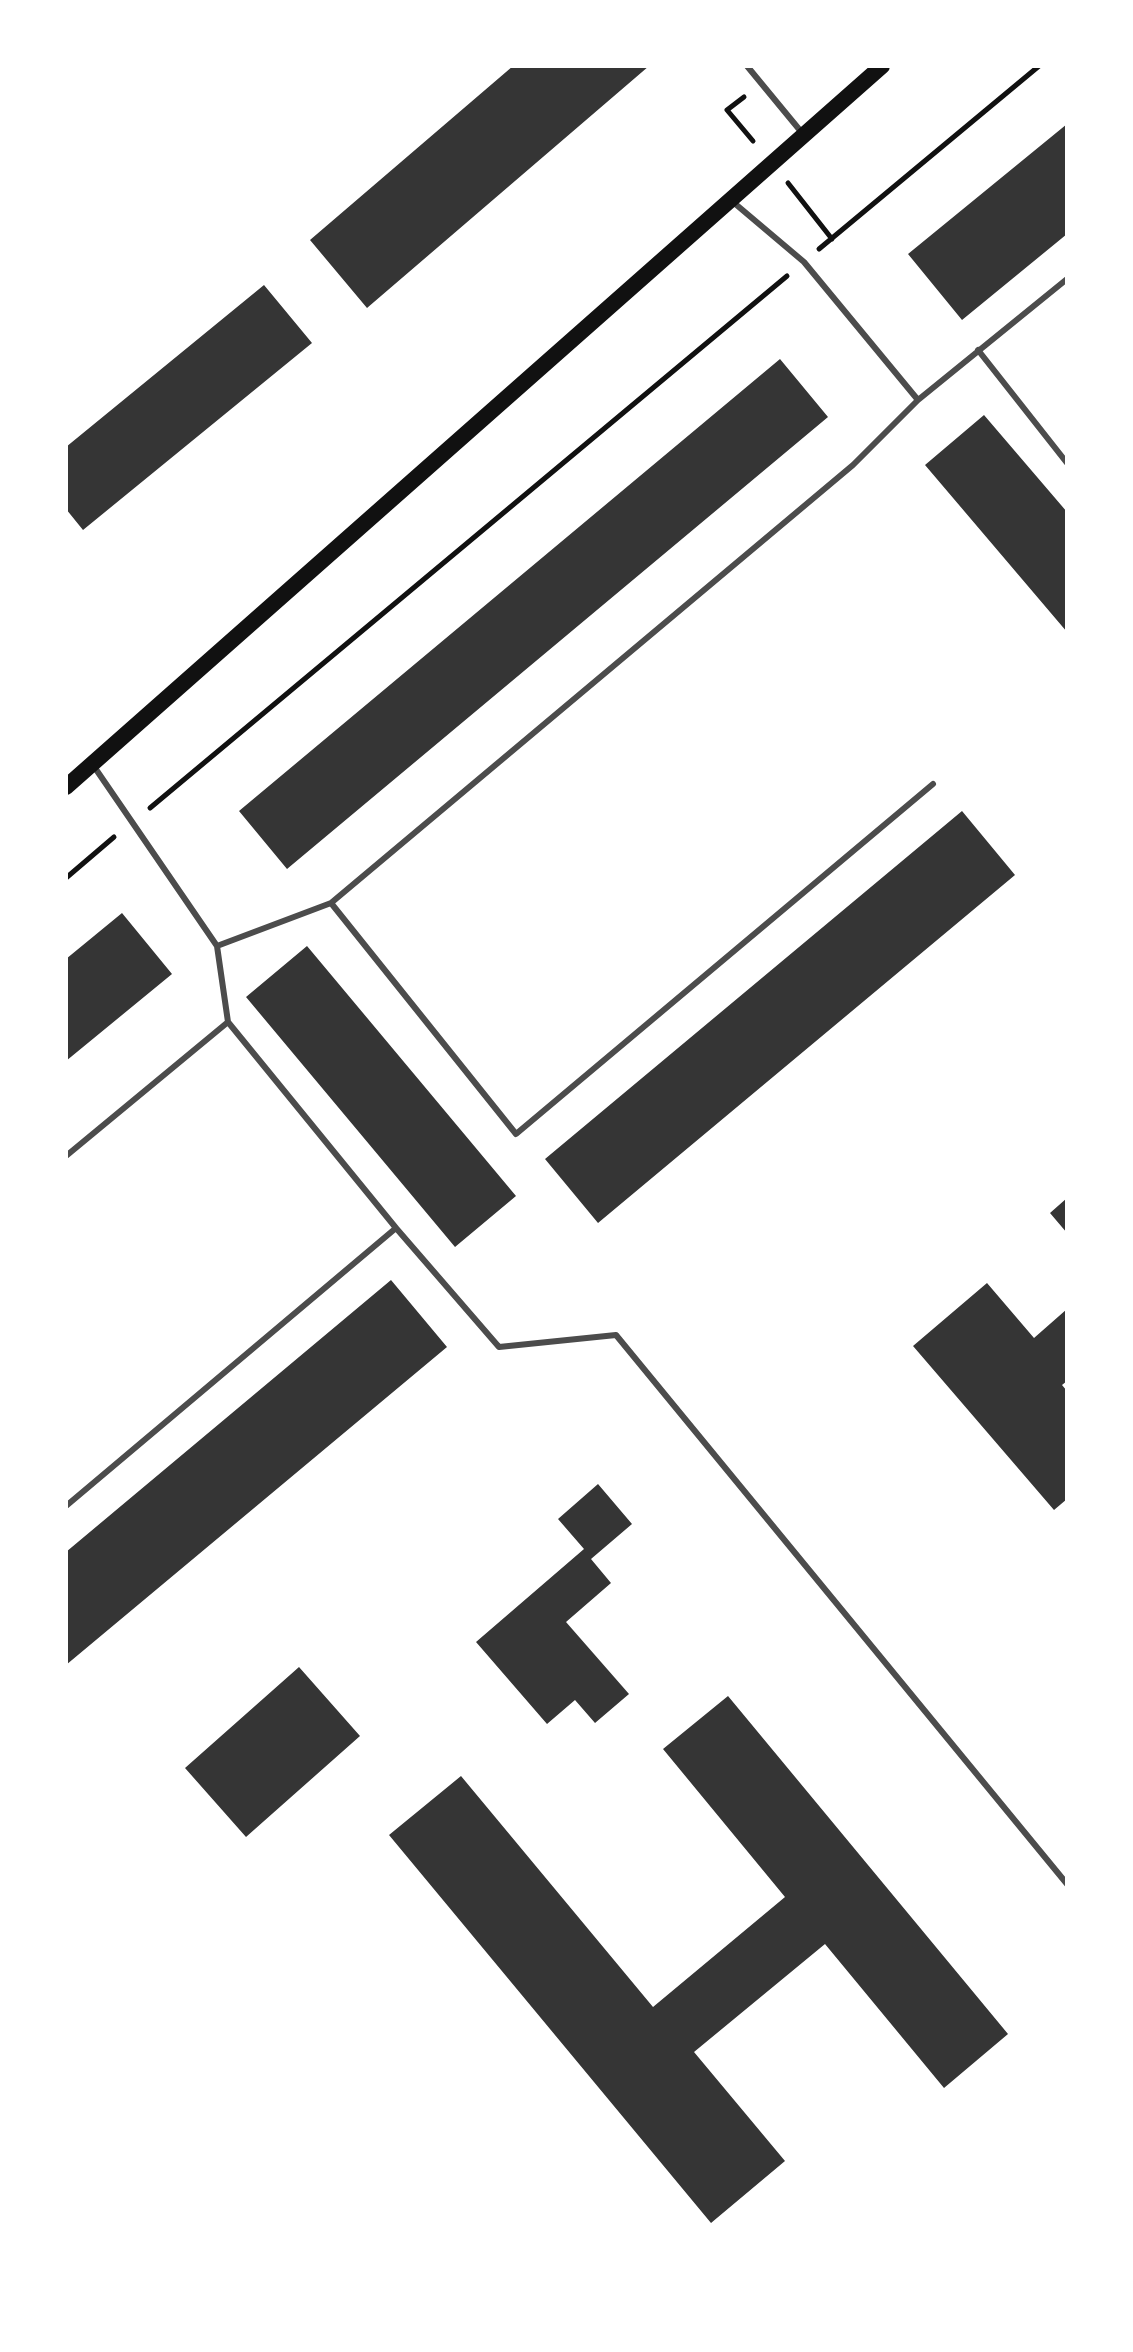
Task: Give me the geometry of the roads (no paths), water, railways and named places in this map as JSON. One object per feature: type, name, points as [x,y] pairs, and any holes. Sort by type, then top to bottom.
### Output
[{"type":"main road","points":[[66,787],[882,66]]},
{"type":"lane","points":[[747,66],[803,134]]},
{"type":"lane","points":[[730,200],[804,262],[918,400]]},
{"type":"lane","points":[[217,946],[331,903],[853,465],[918,400],[1067,279]]},
{"type":"lane","points":[[978,350],[1067,463]]},
{"type":"lane","points":[[93,765],[217,946],[228,1022],[396,1228],[499,1347],[616,1335],[1067,1884]]},
{"type":"lane","points":[[331,903],[516,1134],[933,784]]},
{"type":"lane","points":[[66,1156],[228,1022]]},
{"type":"lane","points":[[66,1506],[396,1228]]}]
